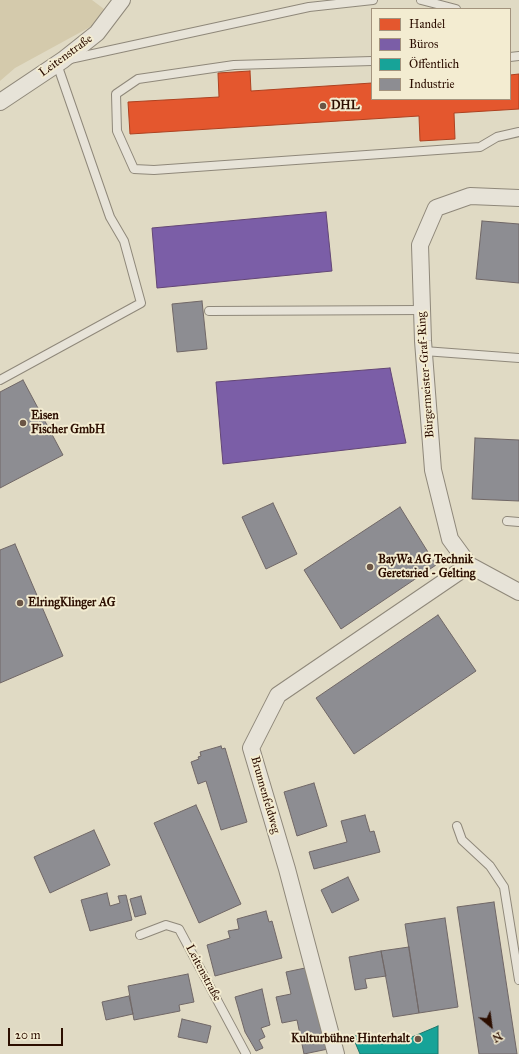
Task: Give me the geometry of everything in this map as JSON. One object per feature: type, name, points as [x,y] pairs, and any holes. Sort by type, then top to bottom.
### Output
[{"type":"street","name":"Leitenstraße","points":[[0,102],[60,62],[97,33],[122,0]]},
{"type":"street","name":"Bürgermeister-Graf-Ring","points":[[519,198],[470,196],[436,208],[420,245],[424,351],[433,470],[450,539],[469,565],[519,592]]},
{"type":"street","name":"Brunnenfeldweg","points":[[336,1054],[287,869],[251,748],[278,695],[469,565]]},
{"type":"lane","points":[[0,380],[141,303],[124,241],[110,217],[60,62],[309,7],[373,0]]},
{"type":"lane","points":[[421,0],[452,8]]},
{"type":"lane","points":[[371,61],[234,64],[138,79],[116,94],[117,131],[134,169],[154,170],[480,147],[496,137],[519,132]]},
{"type":"lane","points":[[209,311],[422,310]]},
{"type":"lane","points":[[424,351],[519,358]]},
{"type":"lane","points":[[507,521],[519,522]]},
{"type":"lane","points":[[457,826],[462,840],[490,866],[504,887],[519,980]]},
{"type":"lane","name":"Leitenstraße","points":[[140,935],[166,925],[179,929],[246,1054]]},
{"type":"shaded area","points":[[0,0],[92,0],[112,15],[15,68],[0,81]]},
{"type":"building: Handel","name":"DHL","points":[[250,71],[251,91],[371,83],[371,100],[511,100],[511,75],[519,74],[519,109],[454,113],[455,139],[420,141],[419,116],[130,134],[128,102],[219,97],[218,73]]},
{"type":"building: Büros","points":[[326,212],[332,271],[157,288],[152,228]]},
{"type":"building: Büros","points":[[390,368],[406,443],[223,464],[216,382]]},
{"type":"building: Öffentlich","name":"Kulturbühne Hinterhalt","points":[[438,1026],[438,1054],[360,1054],[352,1035],[382,1040],[412,1037]]},
{"type":"building: Industrie","points":[[482,221],[519,224],[519,283],[476,279]]},
{"type":"building: Industrie","points":[[202,301],[207,349],[177,352],[172,304]]},
{"type":"building: Industrie","name":"Eisen Fischer GmbH","points":[[23,380],[63,455],[0,488],[0,392]]},
{"type":"building: Industrie","points":[[475,438],[519,440],[519,501],[472,499]]},
{"type":"building: Industrie","points":[[273,503],[297,554],[266,569],[242,517]]},
{"type":"building: Industrie","name":"BayWa AG Technik Geretsried - Gelting","points":[[400,507],[436,565],[341,629],[304,570]]},
{"type":"building: Industrie","name":"ElringKlinger AG","points":[[15,544],[63,656],[0,683],[0,550]]},
{"type":"building: Industrie","points":[[438,615],[476,671],[354,754],[316,698]]},
{"type":"building: Industrie","points":[[221,746],[222,749],[225,748],[247,822],[221,830],[206,781],[198,784],[191,762],[199,759],[198,757],[201,756],[200,752]]},
{"type":"building: Industrie","points":[[314,783],[327,826],[297,836],[284,792]]},
{"type":"building: Industrie","points":[[196,805],[241,904],[199,923],[154,823]]},
{"type":"building: Industrie","points":[[365,815],[370,832],[374,831],[380,852],[314,869],[309,852],[347,842],[341,821]]},
{"type":"building: Industrie","points":[[94,830],[110,865],[50,893],[34,857]]},
{"type":"building: Industrie","points":[[348,877],[359,900],[332,913],[321,890]]},
{"type":"building: Industrie","points":[[107,893],[110,906],[120,903],[118,896],[126,895],[132,920],[90,931],[81,900]]},
{"type":"building: Industrie","points":[[141,896],[146,914],[135,917],[130,899]]},
{"type":"building: Industrie","points":[[494,902],[517,1054],[479,1054],[457,907]]},
{"type":"building: Industrie","points":[[266,911],[269,922],[272,921],[282,958],[215,976],[207,945],[230,938],[228,931],[239,929],[237,919]]},
{"type":"building: Industrie","points":[[445,918],[458,1007],[419,1013],[405,924]]},
{"type":"building: Industrie","points":[[409,947],[419,1013],[393,1017],[381,951]]},
{"type":"building: Industrie","points":[[381,951],[386,976],[365,979],[367,988],[355,990],[349,957]]},
{"type":"building: Industrie","points":[[310,967],[328,1049],[304,1054],[297,1020],[282,1023],[276,997],[291,994],[286,972]]},
{"type":"building: Industrie","points":[[188,974],[194,1002],[179,1005],[180,1011],[134,1020],[128,986]]},
{"type":"building: Industrie","points":[[262,989],[270,1025],[261,1028],[265,1037],[259,1040],[263,1048],[256,1051],[245,1032],[235,997]]},
{"type":"building: Industrie","points":[[129,996],[133,1014],[106,1020],[102,1002]]},
{"type":"building: Industrie","points":[[182,1019],[211,1026],[207,1043],[178,1037]]},
{"type":"place","name":"DHL","points":[[323,106]]},
{"type":"place","name":"Eisen Fischer GmbH","points":[[23,423]]},
{"type":"place","name":"BayWa AG Technik Geretsried - Gelting","points":[[370,567]]},
{"type":"place","name":"ElringKlinger AG","points":[[20,603]]},
{"type":"place","name":"Kulturbühne Hinterhalt","points":[[418,1039]]}]
